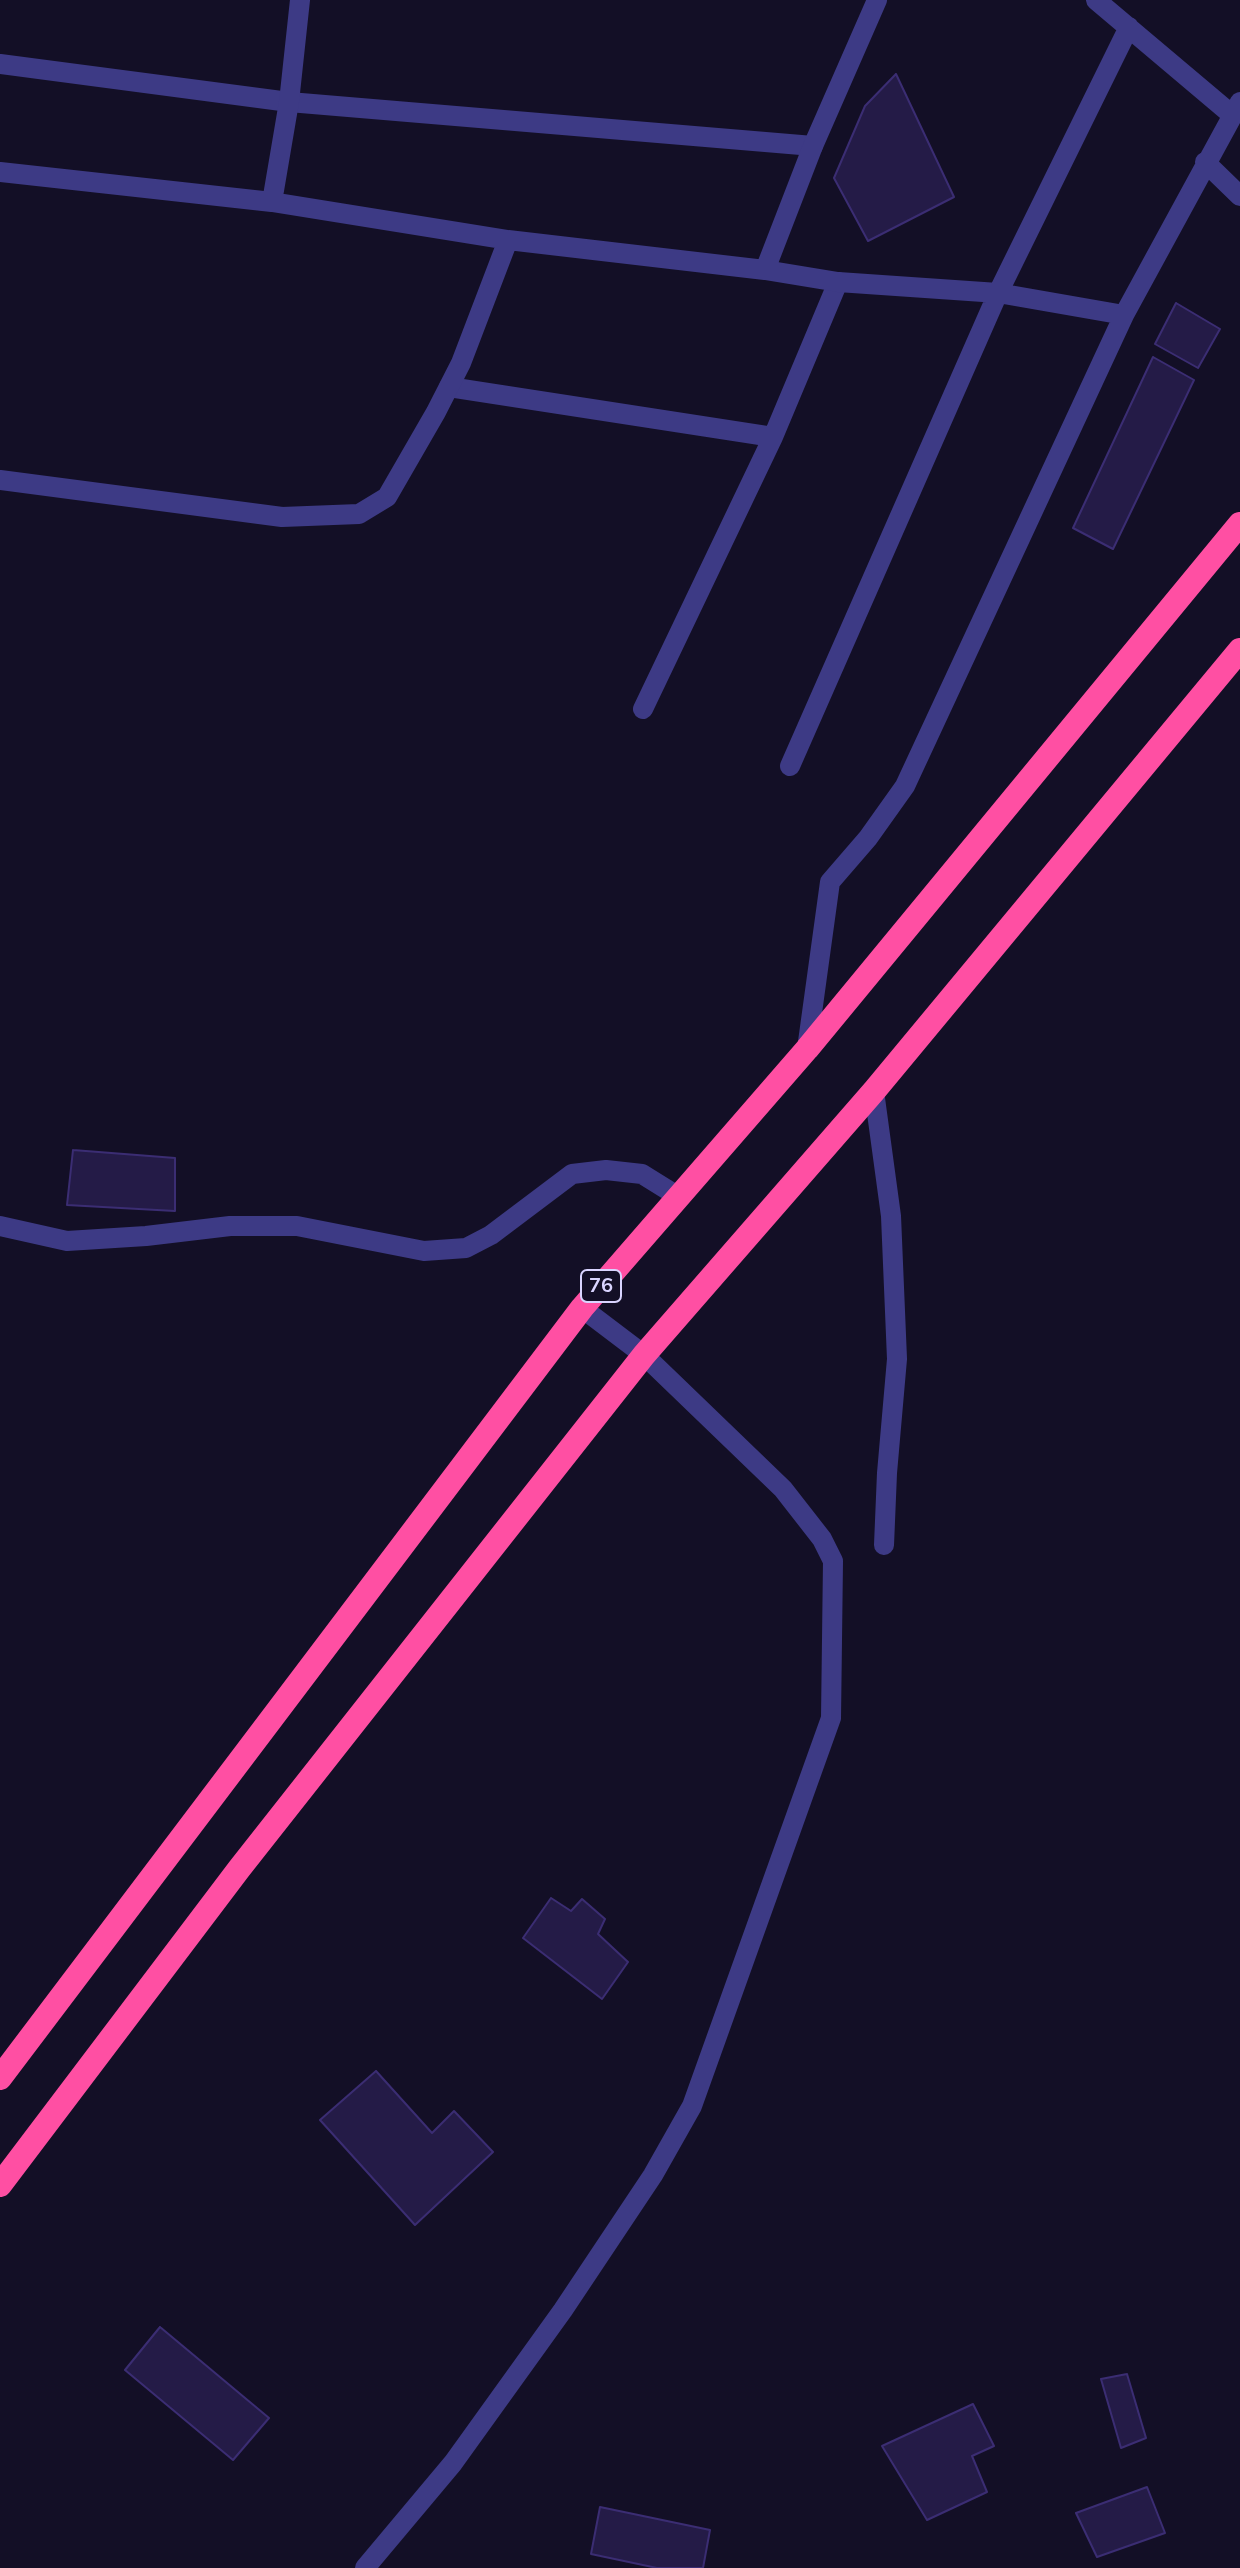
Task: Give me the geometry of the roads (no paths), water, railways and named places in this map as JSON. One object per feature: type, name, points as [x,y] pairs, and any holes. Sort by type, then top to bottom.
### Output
[{"type":"highway","name":"76","points":[[0,2078],[582,1308],[807,1049],[1240,524]]},
{"type":"highway","points":[[0,2185],[239,1869],[644,1355],[874,1091],[1240,650]]},
{"type":"street","points":[[272,202],[289,102],[300,0]]},
{"type":"street","points":[[765,270],[813,146],[877,0]]},
{"type":"street","points":[[807,1049],[830,882],[868,838],[905,786],[1124,315],[1236,108],[1096,0]]},
{"type":"street","points":[[790,766],[998,293],[1129,27]]},
{"type":"street","points":[[0,64],[289,102],[813,146]]},
{"type":"street","points":[[1205,162],[1240,196]]},
{"type":"street","points":[[0,172],[272,202],[508,240],[765,270],[838,282],[998,293],[1124,315]]},
{"type":"street","points":[[0,480],[282,517],[359,514],[387,497],[405,470],[449,387],[508,240]]},
{"type":"street","points":[[643,709],[773,437],[838,282]]},
{"type":"street","points":[[449,387],[773,437]]},
{"type":"street","points":[[874,1091],[891,1216],[897,1359],[884,1545]]},
{"type":"street","points":[[0,1226],[67,1241],[230,1226],[297,1226],[424,1251],[466,1248],[491,1235],[572,1174],[606,1170],[642,1174],[679,1197]]},
{"type":"street","points":[[365,2568],[453,2463],[563,2310],[653,2175],[692,2106],[831,1718],[833,1561],[828,1550],[783,1489],[644,1355],[582,1308]]}]
